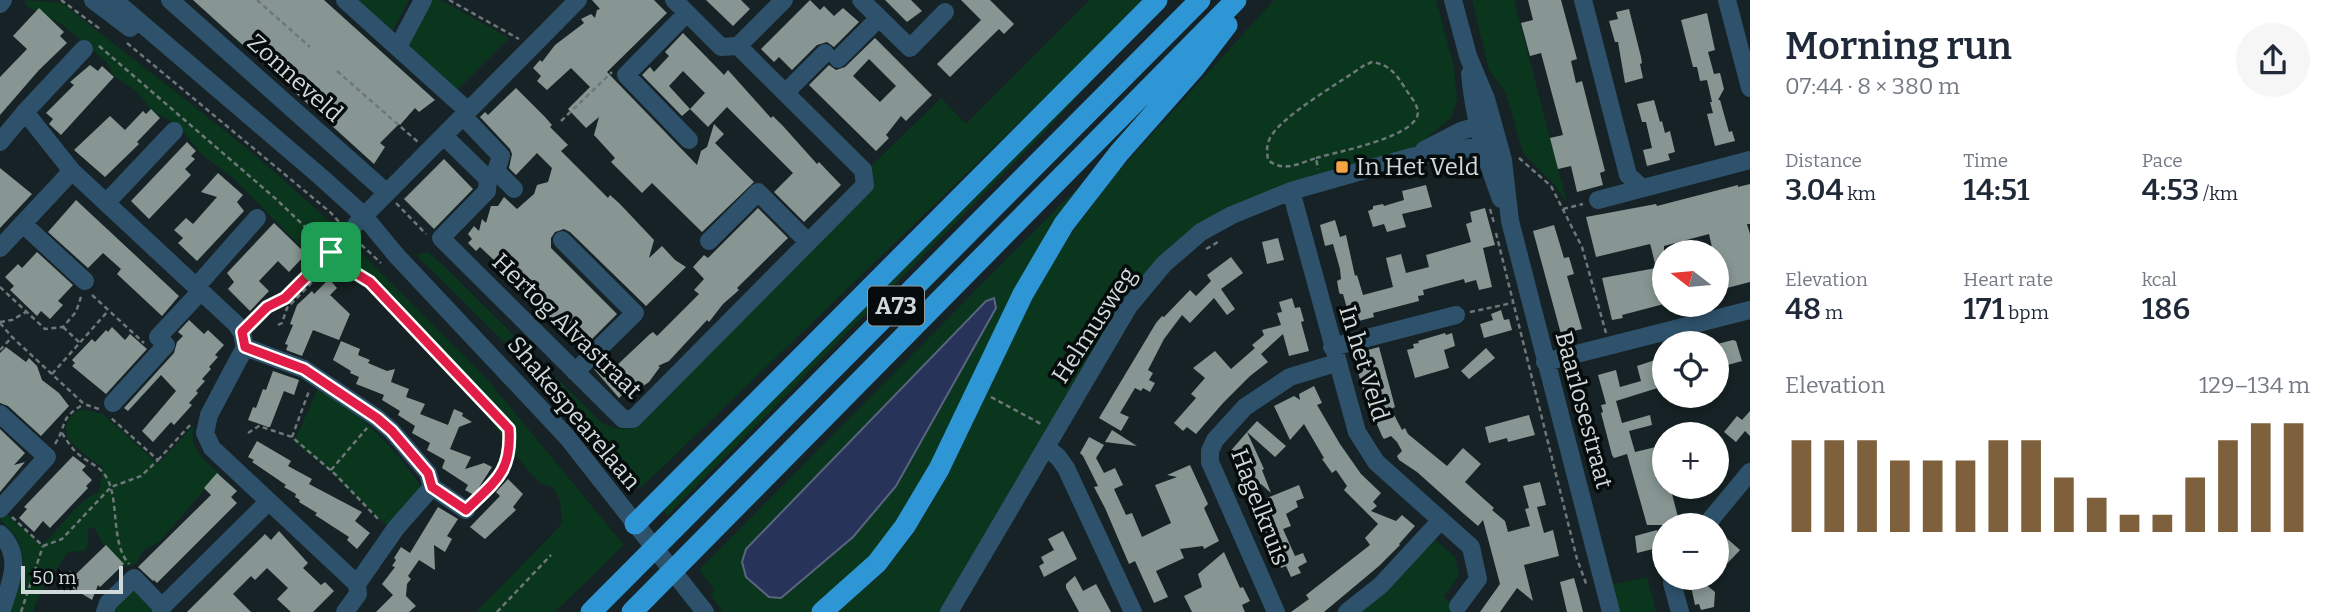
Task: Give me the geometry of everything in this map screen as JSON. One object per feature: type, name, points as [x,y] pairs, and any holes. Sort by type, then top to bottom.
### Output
[{"type":"highway","name":"A73","points":[[637,527],[1157,0]]},
{"type":"highway","name":"A73","points":[[592,612],[1199,0]]},
{"type":"highway","name":"A73","points":[[632,612],[1236,0]]},
{"type":"highway","points":[[822,612],[877,563],[905,526],[939,470],[1023,294],[1064,224],[1119,153],[1195,67],[1247,0]]},
{"type":"street","name":"Shakespearelaan","points":[[93,0],[123,22],[356,224],[567,437],[703,609]]},
{"type":"street","name":"Shakespearelaan","points":[[114,0],[321,177],[356,224]]},
{"type":"street","name":"Zonneveld","points":[[170,0],[387,194]]},
{"type":"street","points":[[345,0],[398,47],[465,114],[501,156],[487,191],[441,238]]},
{"type":"street","points":[[398,47],[423,0]]},
{"type":"street","points":[[356,224],[578,0]]},
{"type":"street","points":[[674,0],[721,47],[738,46],[784,0]]},
{"type":"street","points":[[861,0],[910,48],[945,12]]},
{"type":"street","name":"Baarlosestraat","points":[[1453,0],[1468,56],[1486,99],[1485,124],[1490,144],[1503,160],[1510,221],[1611,612]]},
{"type":"street","points":[[1583,0],[1628,175],[1642,188]]},
{"type":"street","points":[[1727,0],[1750,89]]},
{"type":"street","points":[[687,13],[626,75],[690,139]]},
{"type":"street","points":[[738,46],[785,93],[879,18]]},
{"type":"street","points":[[0,142],[88,44]]},
{"type":"street","name":"Hertog Alvastraat","points":[[441,238],[623,419],[633,419],[865,185],[863,170],[785,93]]},
{"type":"street","points":[[25,113],[72,171],[236,324],[243,340],[304,369],[377,418],[392,431],[428,473],[432,487],[466,510]]},
{"type":"street","name":"Helmusweg","points":[[1411,157],[1461,131],[1485,124]]},
{"type":"street","points":[[107,203],[174,131]]},
{"type":"street","points":[[444,136],[492,175],[514,189]]},
{"type":"street","name":"Helmusweg","points":[[949,612],[1129,306],[1164,264],[1201,232],[1231,215],[1291,191],[1411,157],[1490,144]]},
{"type":"street","points":[[1598,200],[1750,160]]},
{"type":"street","points":[[0,248],[72,171]]},
{"type":"street","name":"In het Veld","points":[[1291,191],[1357,432],[1376,462],[1471,547],[1478,579],[1458,606]]},
{"type":"street","points":[[709,241],[758,192],[808,242]]},
{"type":"street","points":[[108,406],[166,345],[158,337],[257,218]]},
{"type":"street","points":[[23,224],[85,281]]},
{"type":"street","points":[[562,240],[635,313],[575,372]]},
{"type":"street","points":[[1545,362],[1750,310]]},
{"type":"street","name":"Hagelkruis","points":[[1276,612],[1210,462],[1210,451],[1215,440],[1245,407],[1290,377],[1334,355],[1456,315]]},
{"type":"street","points":[[243,340],[209,415],[205,433],[212,448],[357,584]]},
{"type":"street","points":[[0,414],[47,457],[1,508]]},
{"type":"street","points":[[1051,440],[1133,612]]},
{"type":"street","points":[[1716,513],[1750,472]]},
{"type":"street","points":[[345,612],[358,594],[357,584],[392,534],[432,487]]},
{"type":"street","points":[[105,612],[108,603],[134,578],[162,609],[269,501]]},
{"type":"street","points":[[1347,612],[1381,585],[1441,520]]},
{"type":"street","points":[[0,534],[8,541],[14,555],[15,571],[1,612]]},
{"type":"street","points":[[1674,590],[1680,612]]},
{"type":"path","points":[[61,0],[100,29]]},
{"type":"path","points":[[257,0],[310,47]]},
{"type":"path","points":[[449,0],[532,46]]},
{"type":"path","points":[[124,40],[330,212],[356,224],[391,261]]},
{"type":"path","points":[[88,44],[206,137],[349,269],[370,282],[509,429],[510,443],[504,472],[466,510]]},
{"type":"path","points":[[1372,62],[1392,69],[1415,103],[1418,113],[1414,122],[1403,132],[1384,139],[1316,158],[1284,168],[1275,167],[1268,160],[1269,139],[1282,123],[1363,66],[1372,62]]},
{"type":"path","points":[[337,71],[428,152]]},
{"type":"path","points":[[561,121],[611,72],[626,75]]},
{"type":"path","points":[[1517,157],[1551,186],[1582,247],[1609,346]]},
{"type":"path","points":[[1316,158],[1321,182]]},
{"type":"path","points":[[387,194],[432,240],[441,238]]},
{"type":"path","points":[[1488,197],[1577,559],[1589,592]]},
{"type":"path","points":[[1563,209],[1598,200]]},
{"type":"path","points":[[243,340],[267,307],[285,298],[356,224]]},
{"type":"path","points":[[1203,252],[1224,238]]},
{"type":"path","points":[[278,325],[282,323],[287,308],[325,269],[319,264]]},
{"type":"path","points":[[0,287],[45,329],[63,327],[76,312],[85,288],[157,355]]},
{"type":"path","points":[[1456,315],[1512,303]]},
{"type":"path","points":[[51,374],[108,311]]},
{"type":"path","points":[[27,312],[12,320],[0,322],[12,337],[84,404]]},
{"type":"path","points":[[63,327],[80,343]]},
{"type":"path","points":[[0,350],[12,337]]},
{"type":"path","points":[[292,437],[315,377]]},
{"type":"path","points":[[986,395],[1051,440]]},
{"type":"path","points":[[47,457],[62,433],[62,424],[70,412],[84,404],[108,406],[158,460]]},
{"type":"path","points":[[331,470],[377,418]]},
{"type":"path","points":[[43,546],[62,539],[111,487],[141,477],[192,422],[205,433]]},
{"type":"path","points":[[248,433],[259,426],[292,437],[331,470],[392,534]]},
{"type":"path","points":[[62,433],[76,452],[106,476],[117,514],[117,528],[124,559],[137,573],[134,578]]},
{"type":"path","points":[[1,508],[43,546]]},
{"type":"path","points":[[21,612],[43,546]]},
{"type":"path","points":[[497,612],[551,555]]},
{"type":"green space","points":[[27,0],[62,3],[239,142],[340,232],[313,259],[233,178],[202,155],[185,134],[166,118],[154,113],[135,90],[112,75],[108,64],[61,24],[28,7],[24,3]]},
{"type":"green space","points":[[350,0],[409,0],[390,36]]},
{"type":"green space","points":[[430,0],[441,0],[509,38],[454,93],[404,49]]},
{"type":"green space","points":[[1090,0],[1146,0],[642,487],[635,488],[631,473],[572,409],[416,255],[428,252],[444,266],[600,421],[617,428],[634,428],[862,199],[869,168],[941,98],[966,124]]},
{"type":"green space","points":[[1274,0],[1436,0],[1454,67],[1457,100],[1451,118],[1414,148],[1290,185],[1161,260],[941,612],[838,612],[885,571],[913,534],[948,475],[1029,305],[1068,238],[1115,175]]},
{"type":"green space","points":[[1472,0],[1514,0],[1567,203],[1554,184],[1523,153],[1506,93],[1489,70]]},
{"type":"green space","points":[[1091,79],[1039,138],[667,516],[662,507]]},
{"type":"green space","points":[[1099,169],[932,467],[871,558],[809,612],[723,612],[711,596],[714,589],[699,570],[1064,201]],"holes":[[[994,298],[853,537],[781,597],[746,549],[986,301]]]},
{"type":"green space","points":[[347,239],[487,379],[624,545],[555,612],[476,612],[562,524],[560,501],[553,487],[542,484],[532,475],[507,445],[471,391],[332,255]]},
{"type":"green space","points":[[318,388],[348,409],[388,444],[421,487],[387,526],[325,467],[294,442]]},
{"type":"green space","points":[[80,409],[103,414],[158,464],[194,425],[193,441],[198,453],[220,474],[161,540],[143,551],[135,564],[129,566],[118,562],[94,527],[88,529],[86,548],[84,551],[68,552],[44,587],[33,612],[10,612],[23,564],[20,545],[12,531],[0,519],[6,513],[41,545],[75,509],[99,492],[103,467],[78,449],[67,434],[66,426],[70,417]]},
{"type":"green space","points":[[1432,537],[1455,557],[1459,575],[1444,597],[1458,612],[1353,612]]},
{"type":"green space","points":[[1647,577],[1656,612],[1617,612],[1610,585]]},
{"type":"green space","points":[[134,584],[158,612],[111,612]]},
{"type":"water","points":[[994,298],[996,308],[896,486],[853,537],[781,598],[769,597],[746,577],[742,562],[746,549],[986,301]]},
{"type":"building","points":[[193,0],[324,0],[435,100],[419,112],[415,108],[380,143],[385,147],[374,164]]},
{"type":"building","points":[[592,0],[654,0],[667,13],[607,72],[697,165],[701,151],[707,147],[714,124],[724,134],[715,143],[754,182],[702,232],[652,183],[642,193],[611,162],[615,158],[594,135],[599,117],[586,128],[568,109],[590,87],[571,68],[547,90],[537,81],[541,76],[533,68],[540,60],[542,62],[555,45],[584,23],[581,19],[591,14],[595,18],[597,10],[600,9]]},
{"type":"building","points":[[706,0],[741,0],[750,9],[733,26]]},
{"type":"building","points":[[810,0],[820,10],[824,6],[834,16],[843,8],[859,22],[834,47],[827,42],[817,45],[792,70],[779,57],[774,62],[761,49]]},
{"type":"building","points":[[885,0],[911,0],[922,11],[907,22]]},
{"type":"building","points":[[961,0],[990,0],[1014,24],[1004,34],[999,29],[950,77],[937,64],[981,20]]},
{"type":"building","points":[[1528,0],[1561,0],[1577,59],[1571,61],[1576,83],[1582,81],[1605,171],[1600,173],[1603,185],[1577,192],[1571,166],[1558,169],[1550,138],[1563,135],[1541,53],[1530,56],[1521,23],[1533,20]]},
{"type":"building","points":[[39,8],[64,32],[60,36],[67,43],[39,70],[0,115],[0,77],[27,49],[13,36]]},
{"type":"building","points":[[1629,9],[1641,57],[1643,78],[1625,83],[1618,42],[1615,42],[1609,21],[1618,19],[1616,12]]},
{"type":"building","points":[[1707,13],[1715,50],[1708,52],[1714,74],[1720,73],[1724,89],[1718,100],[1735,141],[1715,146],[1707,114],[1713,113],[1707,80],[1700,81],[1697,67],[1693,67],[1681,20]]},
{"type":"building","points":[[683,33],[724,75],[728,70],[771,118],[773,116],[817,164],[819,162],[841,185],[804,222],[774,192],[793,173],[727,107],[708,127],[690,109],[682,116],[642,75],[650,67],[654,72],[669,56],[665,52]],"holes":[[[683,71],[705,93],[690,109],[669,86]]]},
{"type":"building","points":[[875,38],[932,95],[906,121],[901,116],[886,135],[889,138],[876,151],[809,85],[829,65],[836,70],[845,67]],"holes":[[[869,59],[896,86],[880,102],[853,76]]]},
{"type":"building","points":[[90,65],[98,71],[102,66],[114,77],[61,135],[49,124],[53,119],[46,113],[74,85],[70,82]]},
{"type":"building","points":[[516,88],[568,145],[561,151],[608,198],[610,195],[620,204],[654,240],[649,258],[662,246],[686,267],[646,306],[570,232],[564,229],[555,232],[551,238],[551,248],[617,314],[580,351],[492,264],[495,261],[480,247],[476,251],[468,243],[472,239],[468,234],[474,226],[479,231],[482,219],[486,223],[491,206],[498,206],[504,197],[517,209],[534,194],[537,185],[548,182],[552,168],[537,153],[516,175],[509,168],[512,154],[510,149],[480,117],[485,112],[488,115]]},
{"type":"building","points":[[1654,100],[1665,133],[1670,131],[1675,152],[1668,154],[1670,160],[1647,166],[1643,150],[1652,148],[1646,122],[1642,122],[1637,104]]},
{"type":"building","points":[[151,109],[160,118],[137,142],[139,144],[105,177],[74,150],[110,116],[125,130],[143,111],[146,114]]},
{"type":"building","points":[[187,142],[196,151],[191,156],[195,159],[185,169],[191,175],[149,219],[131,201]]},
{"type":"building","points":[[444,159],[473,189],[434,229],[404,199]]},
{"type":"building","points":[[0,168],[32,194],[0,228]]},
{"type":"building","points":[[218,173],[243,195],[237,202],[244,211],[197,261],[178,243],[183,238],[174,230],[186,218],[193,224],[217,197],[201,192]]},
{"type":"building","points":[[1750,184],[1750,224],[1747,224],[1750,234],[1750,282],[1729,287],[1729,240],[1710,240],[1709,234],[1686,240],[1652,240],[1652,251],[1650,244],[1596,257],[1586,217],[1656,204],[1657,206]]},
{"type":"building","points":[[1426,185],[1432,207],[1402,214],[1406,227],[1387,232],[1384,224],[1373,227],[1368,211],[1373,209],[1373,206],[1404,200],[1402,191]]},
{"type":"building","points":[[76,200],[179,296],[162,316],[117,274],[121,269],[103,253],[88,268],[48,232]]},
{"type":"building","points":[[758,208],[788,238],[737,288],[739,290],[709,322],[707,320],[669,361],[658,366],[660,367],[649,382],[630,399],[624,393],[619,398],[594,369],[604,359],[614,368],[650,334],[653,332],[657,336],[699,294],[694,290],[704,279],[693,267],[704,255],[708,258]]},
{"type":"building","points":[[1485,208],[1495,245],[1483,248],[1492,287],[1479,290],[1476,280],[1465,283],[1464,279],[1423,290],[1424,295],[1418,296],[1419,301],[1373,313],[1374,317],[1351,323],[1343,294],[1339,292],[1337,281],[1341,279],[1340,269],[1333,244],[1325,246],[1320,225],[1335,220],[1340,237],[1346,235],[1355,276],[1357,275],[1363,295],[1393,287],[1386,258],[1401,254],[1406,273],[1429,267],[1426,255],[1471,242],[1466,224],[1472,222],[1470,212]]},
{"type":"building","points":[[274,223],[306,254],[289,272],[278,261],[259,281],[269,291],[250,311],[228,289],[234,282],[227,273]]},
{"type":"building","points":[[1554,225],[1564,258],[1569,257],[1574,274],[1567,276],[1582,329],[1561,334],[1533,231]]},
{"type":"building","points":[[1278,238],[1284,260],[1267,264],[1262,242]]},
{"type":"building","points":[[37,252],[73,285],[58,301],[63,305],[50,319],[41,311],[37,316],[10,290],[14,286],[5,277],[18,264],[22,268]]},
{"type":"building","points":[[1231,257],[1243,273],[1221,289],[1235,309],[1227,315],[1214,298],[1190,323],[1182,315],[1164,339],[1148,370],[1153,373],[1149,380],[1155,383],[1150,392],[1135,388],[1120,413],[1129,417],[1121,431],[1099,418],[1156,323],[1190,290],[1196,296],[1211,281],[1207,275]]},
{"type":"building","points":[[1652,269],[1652,307],[1612,320],[1602,278]]},
{"type":"building","points":[[329,279],[337,288],[330,295],[350,314],[339,340],[313,330],[302,356],[286,350],[288,345],[285,344],[297,305],[312,291],[314,294]]},
{"type":"building","points":[[1292,298],[1295,308],[1300,307],[1309,351],[1289,356],[1283,334],[1261,354],[1268,362],[1223,403],[1196,434],[1187,427],[1183,431],[1174,423],[1196,398],[1191,394],[1205,378],[1193,368],[1215,351],[1231,369],[1255,348],[1252,345],[1264,335],[1262,330],[1281,325],[1277,313],[1282,312],[1279,302]]},
{"type":"building","points":[[1501,310],[1504,320],[1509,319],[1512,330],[1484,338],[1480,324],[1493,320],[1491,314]]},
{"type":"building","points":[[189,320],[204,334],[208,330],[224,345],[215,355],[218,357],[209,367],[211,369],[202,379],[205,381],[196,391],[198,393],[189,403],[192,405],[174,425],[171,422],[153,442],[142,431],[176,391],[161,375],[128,411],[124,408],[174,353],[177,342],[183,336],[178,332]]},
{"type":"building","points":[[112,327],[125,340],[130,334],[147,349],[106,394],[72,366],[75,363],[72,360],[92,339],[95,342]]},
{"type":"building","points":[[1452,333],[1455,346],[1444,350],[1449,368],[1415,378],[1407,350],[1414,348],[1413,344],[1419,343],[1418,341]]},
{"type":"building","points":[[341,341],[360,349],[358,355],[370,360],[368,363],[387,371],[395,369],[391,382],[409,389],[406,397],[425,404],[420,414],[448,425],[454,409],[472,422],[459,427],[450,449],[471,457],[465,469],[484,463],[492,467],[474,495],[465,490],[468,485],[442,468],[445,460],[427,450],[430,443],[412,433],[415,426],[398,415],[400,411],[382,400],[384,395],[356,384],[359,377],[333,360]]},
{"type":"building","points":[[1729,341],[1736,341],[1742,361],[1729,365]]},
{"type":"building","points":[[6,347],[26,362],[29,358],[37,366],[42,380],[59,393],[69,406],[41,436],[8,406],[0,403],[0,353]]},
{"type":"building","points":[[1379,347],[1395,407],[1391,409],[1402,430],[1405,428],[1408,434],[1447,466],[1463,448],[1481,464],[1465,482],[1494,508],[1492,510],[1505,521],[1508,532],[1530,526],[1525,509],[1529,508],[1523,486],[1540,482],[1546,505],[1537,507],[1544,533],[1553,530],[1559,556],[1524,565],[1533,601],[1517,588],[1500,612],[1480,612],[1500,584],[1483,520],[1478,526],[1417,472],[1399,460],[1397,456],[1402,451],[1391,436],[1384,439],[1382,436],[1365,397],[1353,354]]},
{"type":"building","points":[[1486,348],[1495,358],[1469,379],[1461,371]]},
{"type":"building","points":[[1652,361],[1652,390],[1616,401],[1622,423],[1650,415],[1652,425],[1629,431],[1635,452],[1652,448],[1652,499],[1673,499],[1677,513],[1652,513],[1652,525],[1647,525],[1627,454],[1614,458],[1612,455],[1601,413],[1601,405],[1606,404],[1598,375],[1616,370],[1620,387],[1641,381],[1637,366]]},
{"type":"building","points":[[273,371],[299,380],[294,395],[284,391],[268,427],[248,420],[263,389],[266,390]]},
{"type":"building","points":[[1314,386],[1322,403],[1317,405],[1340,444],[1361,474],[1381,493],[1373,502],[1377,506],[1371,511],[1396,521],[1402,515],[1415,526],[1379,566],[1324,612],[1291,612],[1309,599],[1306,595],[1370,545],[1365,538],[1378,524],[1344,490],[1347,486],[1336,470],[1332,473],[1322,459],[1324,458],[1304,424],[1290,440],[1274,406],[1294,396],[1300,400],[1299,394]]},
{"type":"building","points":[[1750,411],[1750,436],[1745,431],[1736,442],[1729,436],[1729,426],[1737,416],[1742,420]]},
{"type":"building","points":[[1529,415],[1535,435],[1508,442],[1507,438],[1489,443],[1485,427]]},
{"type":"building","points":[[1257,421],[1286,446],[1275,457],[1247,432]]},
{"type":"building","points":[[0,429],[25,453],[14,465],[25,462],[0,492]]},
{"type":"building","points":[[1112,430],[1137,446],[1105,442]]},
{"type":"building","points":[[1247,432],[1264,469],[1262,470],[1271,493],[1261,484],[1250,492],[1244,478],[1251,475],[1228,454]]},
{"type":"building","points":[[1089,437],[1104,445],[1096,458],[1104,473],[1115,468],[1123,485],[1114,489],[1126,515],[1132,513],[1142,537],[1171,523],[1155,485],[1177,477],[1167,475],[1190,465],[1208,504],[1204,508],[1219,541],[1204,549],[1203,546],[1180,549],[1184,558],[1156,571],[1168,597],[1154,603],[1135,561],[1129,564],[1094,487],[1098,486],[1080,453]]},
{"type":"building","points":[[257,441],[291,461],[288,466],[312,479],[309,484],[362,512],[355,521],[370,533],[357,549],[347,540],[349,537],[315,515],[317,513],[299,502],[296,494],[284,487],[286,485],[252,462],[254,460],[248,457]]},
{"type":"building","points":[[73,456],[86,466],[82,470],[92,480],[86,486],[88,488],[50,528],[43,521],[34,532],[19,518],[27,509],[24,507]]},
{"type":"building","points":[[217,473],[237,491],[231,497],[237,503],[157,583],[153,581],[138,567],[211,495],[204,488]]},
{"type":"building","points":[[508,479],[523,494],[513,507],[516,510],[485,539],[470,527],[500,496],[496,492]]},
{"type":"building","points":[[1299,485],[1304,498],[1296,501],[1298,507],[1286,514],[1291,526],[1283,529],[1295,556],[1303,553],[1307,562],[1298,567],[1301,573],[1291,577],[1286,566],[1281,568],[1267,536],[1265,537],[1259,522],[1263,520],[1255,503]]},
{"type":"building","points":[[438,507],[458,519],[447,536],[452,539],[445,552],[434,545],[435,570],[419,560],[408,576],[411,579],[407,584],[406,596],[416,606],[409,612],[376,612],[393,595],[382,584],[395,567],[392,566],[396,560],[394,558],[401,547],[410,553]]},
{"type":"building","points":[[279,531],[308,563],[303,568],[321,585],[325,582],[334,591],[313,612],[291,612],[277,599],[288,588],[267,568],[255,580],[251,576],[233,594],[251,612],[187,612],[265,534],[271,540]]},
{"type":"building","points":[[1063,531],[1077,559],[1044,577],[1039,566],[1044,563],[1041,557],[1054,550],[1048,539]]},
{"type":"building","points":[[1652,531],[1652,549],[1637,553],[1635,536]]},
{"type":"building","points":[[1729,540],[1740,550],[1729,562]]},
{"type":"building","points":[[106,545],[124,564],[100,587],[98,585],[92,600],[63,582],[70,571],[76,574]]},
{"type":"building","points":[[1224,552],[1240,588],[1243,587],[1250,601],[1242,605],[1245,612],[1192,612],[1184,596],[1202,587],[1198,574]]},
{"type":"building","points":[[1075,576],[1083,591],[1096,584],[1111,612],[1079,612],[1066,588],[1066,584]]},
{"type":"building","points":[[1574,578],[1583,612],[1567,612],[1560,582]]},
{"type":"building","points":[[1692,590],[1715,592],[1714,607],[1701,610],[1699,604],[1695,605]]},
{"type":"place","name":"In Het Veld","points":[[1342,167]]},
{"type":"route","points":[[331,252],[349,269],[370,282],[509,429],[510,443],[504,472],[466,510],[432,487],[428,473],[392,431],[377,418],[304,369],[245,347],[242,332],[267,307],[285,298],[331,252]]}]
